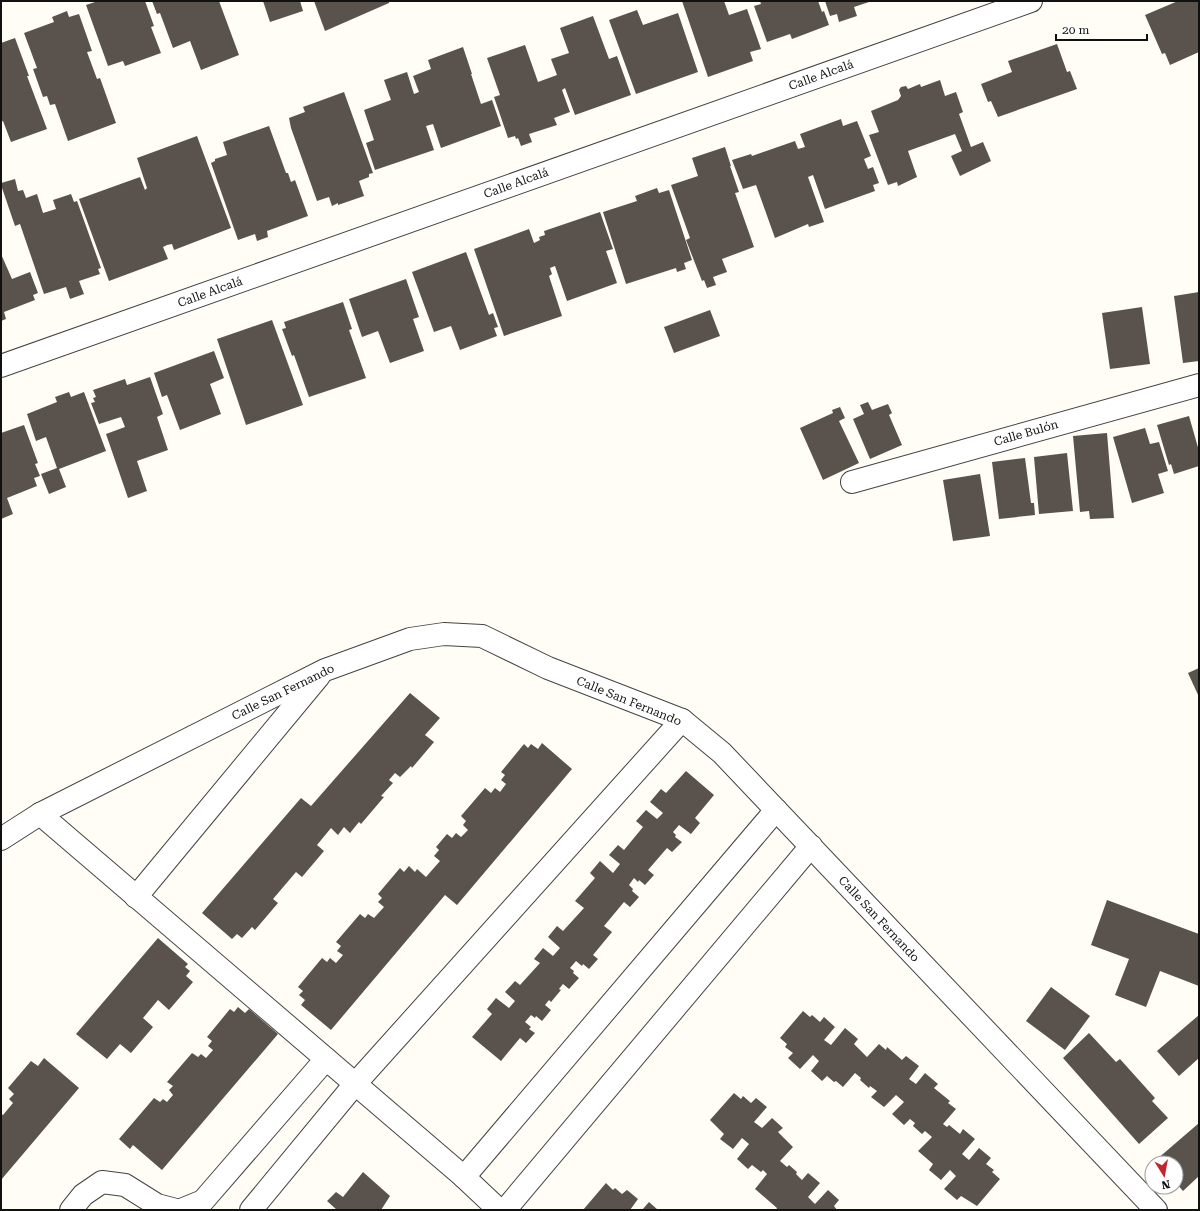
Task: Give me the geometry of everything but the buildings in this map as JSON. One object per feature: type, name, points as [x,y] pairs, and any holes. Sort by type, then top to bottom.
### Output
[{"type":"street","name":"Calle Alcalá","points":[[1,366],[1031,1]]},
{"type":"street","name":"Calle Bulón","points":[[852,482],[1199,385]]},
{"type":"street","name":"Calle San Fernando","points":[[1,839],[40,814],[325,670],[410,640],[444,634],[482,636],[548,668],[682,720],[722,753],[1156,1210]]},
{"type":"street","points":[[136,897],[325,670]]},
{"type":"street","points":[[251,1210],[355,1084],[682,720]]},
{"type":"street","points":[[464,1177],[776,810]]},
{"type":"street","points":[[40,814],[464,1177],[499,1210]]},
{"type":"street","points":[[505,1210],[811,846]]},
{"type":"street","points":[[181,1210],[203,1201],[326,1059]]},
{"type":"street","points":[[71,1210],[83,1195],[102,1182],[124,1185],[157,1205],[176,1210]]}]
